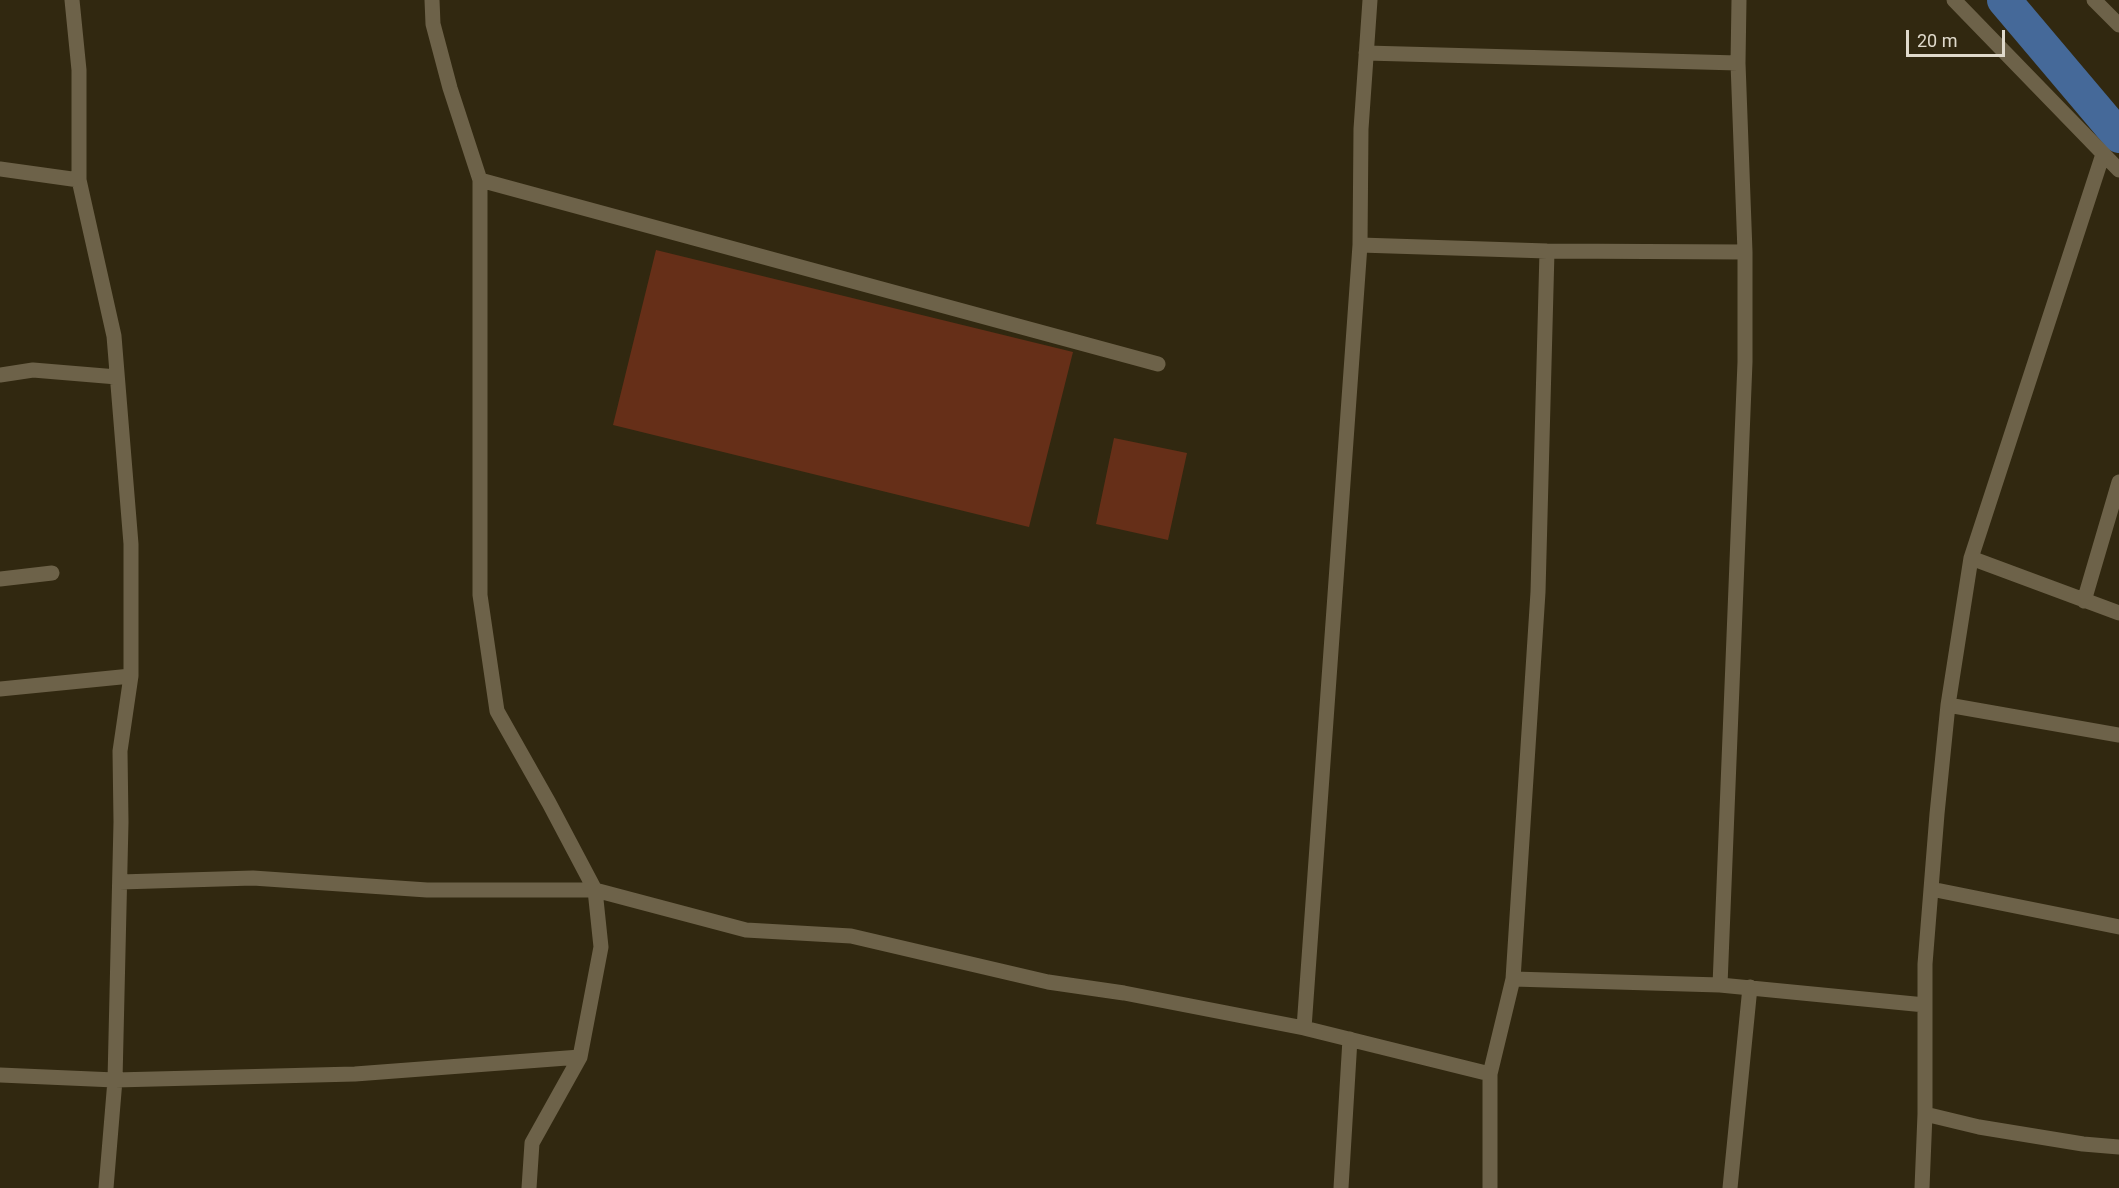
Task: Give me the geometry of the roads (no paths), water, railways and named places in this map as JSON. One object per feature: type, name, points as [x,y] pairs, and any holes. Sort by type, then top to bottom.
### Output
[{"type":"street","points":[[72,0],[79,70],[79,180],[114,336],[131,544],[131,676],[120,751],[120,882],[115,1080],[106,1188]]},
{"type":"street","points":[[432,0],[433,24],[450,88],[480,180],[480,595],[497,711],[595,890],[601,947],[580,1057],[532,1143],[529,1188]]},
{"type":"street","points":[[1304,1028],[1360,245],[1361,129],[1370,0]]},
{"type":"street","points":[[1720,985],[1745,362],[1745,252],[1738,63],[1739,0]]},
{"type":"street","points":[[1954,0],[2119,170]]},
{"type":"street","points":[[2094,0],[2119,25]]},
{"type":"street","points":[[1366,53],[1738,63]]},
{"type":"street","points":[[1922,1188],[1925,1114],[1925,964],[1948,705],[1971,558],[2103,154]]},
{"type":"street","points":[[0,169],[79,180]]},
{"type":"street","points":[[480,180],[1158,364]]},
{"type":"street","points":[[1360,245],[1547,251],[1745,252]]},
{"type":"street","points":[[1490,1188],[1490,1074],[1513,979],[1538,592],[1547,251]]},
{"type":"street","points":[[0,375],[33,370],[117,377]]},
{"type":"street","points":[[2084,601],[2119,482]]},
{"type":"street","points":[[1971,558],[2119,613]]},
{"type":"street","points":[[0,579],[52,573]]},
{"type":"street","points":[[0,688],[131,676]]},
{"type":"street","points":[[1948,705],[2119,735]]},
{"type":"street","points":[[120,882],[253,878],[427,890],[595,890],[746,930],[851,936],[1048,982],[1124,993],[1304,1028],[1490,1074]]},
{"type":"street","points":[[1931,889],[2119,927]]},
{"type":"street","points":[[1513,979],[1720,985],[1925,1005]]},
{"type":"street","points":[[1730,1188],[1750,987]]},
{"type":"street","points":[[1341,1188],[1350,1039]]},
{"type":"street","points":[[0,1075],[115,1080],[355,1074],[580,1057]]},
{"type":"street","points":[[1925,1114],[1979,1126],[2119,1148]]},
{"type":"waterway","points":[[2004,0],[2119,136]]}]
